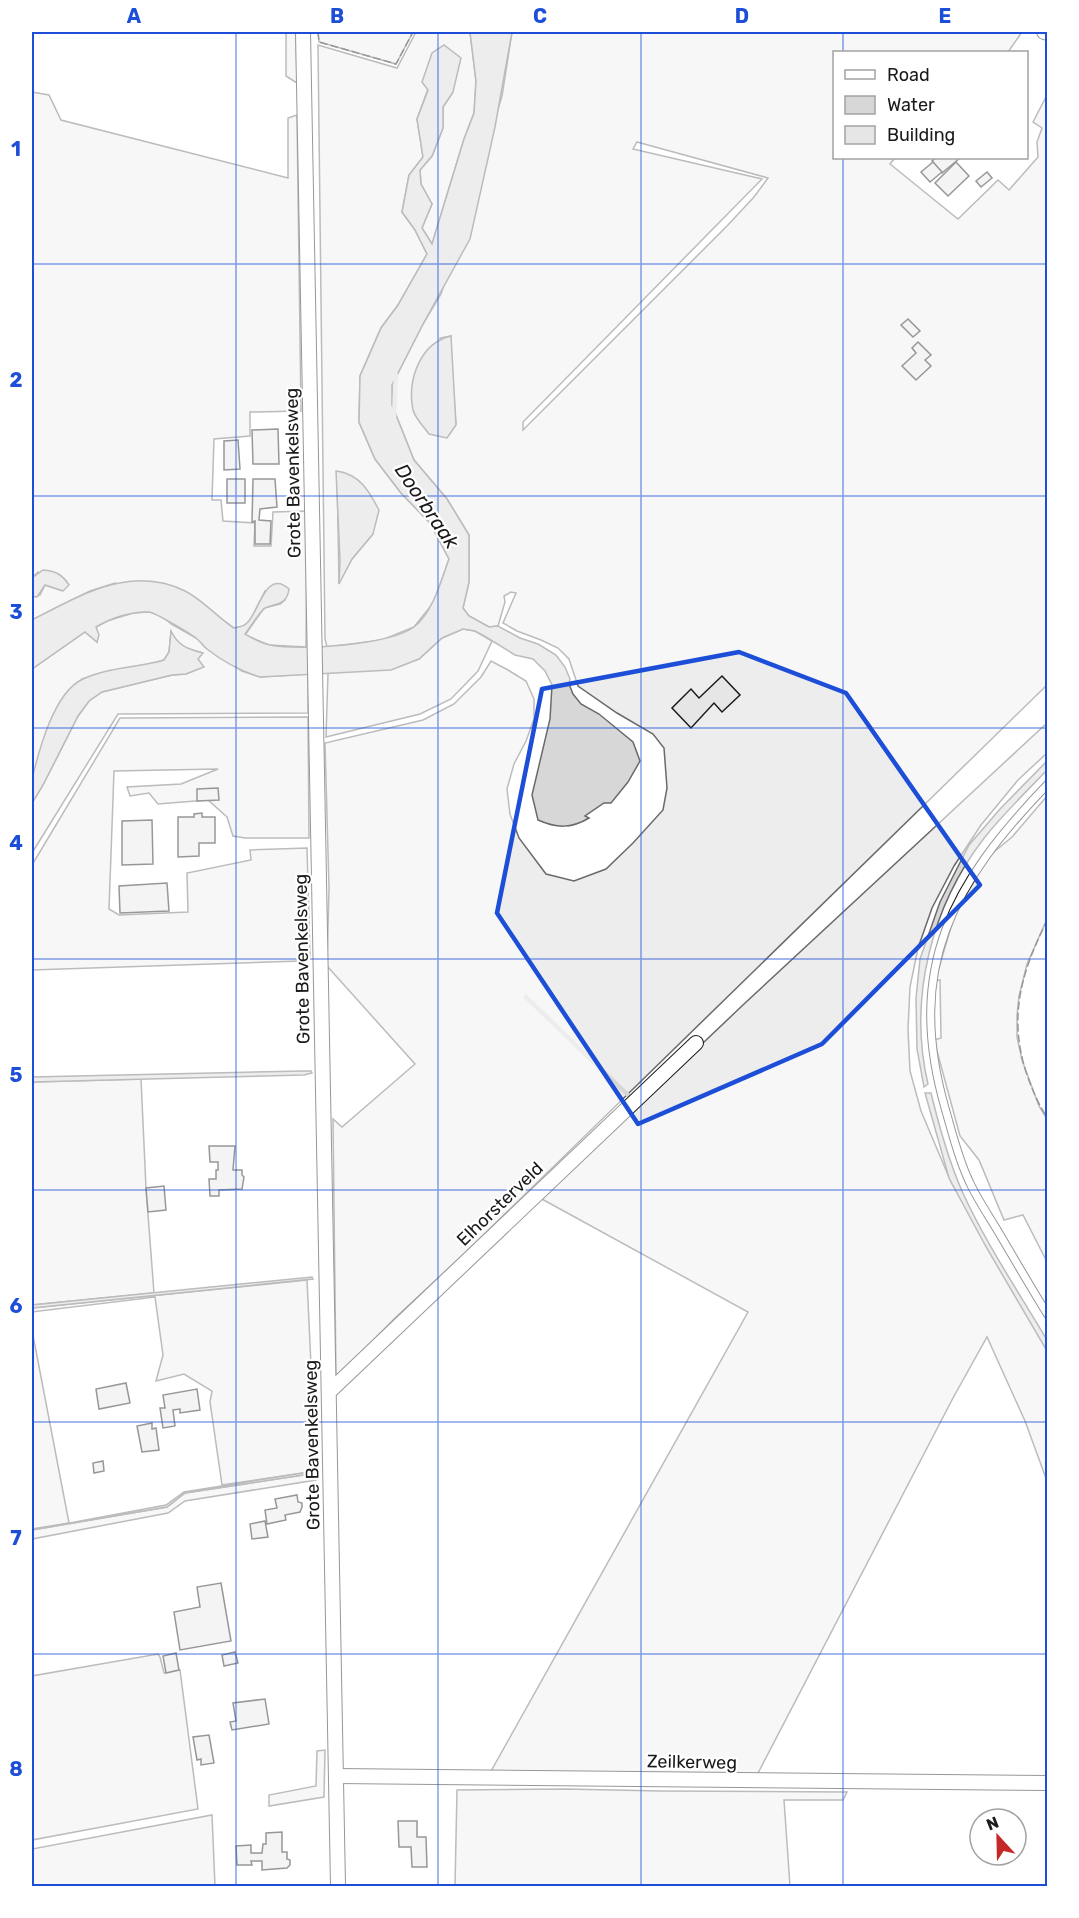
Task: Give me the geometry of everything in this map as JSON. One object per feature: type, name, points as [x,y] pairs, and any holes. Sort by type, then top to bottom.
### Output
[{"type":"street","name":"Grote Bavenkelsweg","points":[[303,32],[338,1887]]},
{"type":"street","name":"Elhorsterveld","points":[[329,1392],[696,1043]]},
{"type":"street","name":"Zeilkerweg","points":[[336,1776],[1047,1783]]},
{"type":"lane","points":[[1047,784],[1022,810],[987,853],[952,913],[940,946],[932,982],[930,1022],[933,1057],[942,1097],[954,1141],[969,1181],[1047,1315]]},
{"type":"highlighted area","points":[[739,652],[846,693],[980,885],[822,1044],[638,1124],[497,913],[542,689]]},
{"type":"shaded area","points":[[286,32],[296,32],[297,83],[286,76]]},
{"type":"shaded area","points":[[318,32],[413,32],[396,64],[319,42]]},
{"type":"shaded area","points":[[416,32],[470,32],[476,81],[474,113],[432,244],[422,228],[432,204],[421,184],[420,170],[432,156],[443,128],[443,107],[453,92],[428,89],[417,119],[423,157],[409,175],[402,212],[415,230],[427,254],[398,305],[381,328],[360,376],[359,422],[375,459],[401,493],[430,523],[449,559],[434,602],[414,627],[382,640],[327,647],[325,639],[318,45],[397,68]],"holes":[[[337,471],[373,534],[352,559],[339,582]]]},
{"type":"shaded area","points":[[512,32],[1022,32],[1009,51],[833,51],[833,159],[894,159],[890,164],[958,219],[998,180],[1009,190],[1038,157],[1037,142],[1042,128],[1033,122],[1047,95],[1047,685],[336,1378],[333,1119],[342,1127],[415,1064],[327,966],[329,888],[325,743],[423,720],[454,704],[481,677],[491,661],[508,670],[526,681],[534,699],[534,719],[514,764],[507,789],[510,814],[519,838],[546,874],[574,881],[606,869],[633,843],[663,810],[667,788],[664,748],[653,734],[578,686],[569,659],[558,648],[503,623],[516,593],[511,592],[504,596],[505,602],[498,626],[489,627],[469,616],[463,608],[469,582],[469,535],[447,499],[414,460],[392,405],[392,385],[441,294],[502,96]],"holes":[[[637,142],[768,178],[727,226],[523,430],[523,422],[762,179],[633,149]],[[451,336],[456,425],[440,338]]]},
{"type":"shaded area","points":[[32,92],[49,95],[61,120],[288,178],[288,118],[297,115],[301,411],[250,412],[250,436],[214,439],[212,500],[221,500],[223,521],[255,523],[254,546],[271,546],[273,512],[307,511],[306,647],[269,645],[245,635],[264,608],[280,604],[285,600],[265,591],[250,621],[242,627],[233,628],[227,623],[115,583],[90,591],[32,620],[32,596],[40,595],[45,585],[63,591],[38,572],[32,578]]},
{"type":"shaded area","points":[[149,612],[161,615],[242,671],[260,677],[308,674],[308,713],[118,714],[32,853],[32,803],[78,716],[89,701],[102,692],[172,675],[186,674],[203,667],[197,659],[202,653],[185,648],[171,632],[169,652],[164,660],[82,679],[60,702],[48,728],[32,781],[32,669],[85,632],[97,642],[96,627],[107,621],[133,613]]},
{"type":"shaded area","points":[[463,629],[475,631],[492,641],[478,671],[451,699],[420,714],[326,737],[328,673],[419,659],[442,638]]},
{"type":"shaded area","points":[[308,717],[309,838],[233,836],[227,817],[208,800],[158,804],[149,793],[130,796],[127,787],[181,784],[218,769],[114,771],[109,909],[119,915],[188,912],[187,873],[251,860],[250,850],[307,848],[310,956],[301,961],[32,970],[32,865],[120,718]]},
{"type":"shaded area","points":[[1047,723],[1047,753],[1018,780],[981,825],[954,866],[932,908],[918,948],[910,987],[908,1029],[910,1071],[921,1111],[951,1182],[1047,1350],[1047,1481],[1025,1421],[987,1337],[757,1775],[490,1773],[748,1312],[540,1198],[744,1004]]},
{"type":"shaded area","points":[[1047,796],[1047,919],[1027,964],[1019,996],[1017,1037],[1022,1060],[1039,1106],[1047,1119],[1047,1262],[1023,1215],[1004,1220],[979,1160],[960,1136],[934,1040],[941,1038],[940,980],[935,981],[957,907],[983,861],[1012,837]]},
{"type":"shaded area","points":[[141,1079],[154,1293],[32,1305],[32,1082]]},
{"type":"shaded area","points":[[307,1280],[316,1471],[222,1485],[210,1402],[212,1391],[184,1374],[156,1381],[163,1355],[155,1297],[32,1312],[32,1308]]},
{"type":"shaded area","points":[[32,1330],[69,1523],[32,1529]]},
{"type":"shaded area","points":[[316,1473],[316,1480],[185,1501],[168,1513],[32,1539],[32,1530],[167,1507],[185,1493]]},
{"type":"shaded area","points":[[158,1654],[164,1673],[180,1670],[198,1809],[32,1840],[32,1676]]},
{"type":"shaded area","points":[[325,1750],[324,1797],[269,1806],[269,1795],[316,1786],[317,1751]]},
{"type":"shaded area","points":[[457,1790],[847,1792],[843,1800],[784,1800],[790,1886],[455,1886]]},
{"type":"shaded area","points":[[212,1815],[215,1886],[32,1886],[32,1849]]},
{"type":"water","points":[[470,32],[512,32],[495,127],[470,239],[392,385],[392,405],[414,460],[447,499],[469,535],[469,582],[463,608],[469,616],[489,627],[498,626],[556,655],[565,667],[573,694],[581,704],[599,714],[633,742],[640,761],[628,782],[611,803],[604,803],[585,816],[589,818],[570,826],[551,825],[538,820],[532,795],[550,719],[552,685],[545,671],[533,659],[515,655],[475,631],[463,629],[442,638],[419,659],[391,670],[260,677],[225,662],[194,636],[166,620],[153,613],[142,612],[122,616],[96,627],[99,635],[97,642],[85,632],[32,669],[32,620],[87,593],[125,582],[145,581],[165,584],[185,591],[234,628],[247,623],[269,588],[274,584],[281,584],[289,589],[284,601],[263,609],[245,634],[257,641],[284,647],[322,647],[365,642],[402,633],[421,621],[436,596],[449,559],[430,523],[401,493],[375,459],[359,422],[360,376],[381,328],[398,305],[427,254],[415,230],[402,212],[409,175],[423,157],[417,119],[428,90],[422,82],[432,53],[444,45],[461,58],[453,92],[443,107],[443,128],[432,156],[420,170],[421,184],[432,204],[422,228],[432,244],[474,113],[476,81]]},
{"type":"water","points":[[451,336],[456,425],[447,438],[429,434],[418,419],[413,410],[412,387],[418,364],[424,355],[431,346]]},
{"type":"water","points":[[336,471],[351,476],[363,484],[379,510],[373,534],[352,559],[339,584],[340,560]]},
{"type":"water","points":[[43,570],[58,574],[69,585],[63,591],[45,585],[37,597],[32,596],[32,578]]},
{"type":"water","points":[[171,631],[184,646],[203,653],[198,659],[204,667],[186,674],[172,675],[102,692],[89,701],[78,716],[32,803],[31,782],[39,753],[49,723],[64,696],[73,686],[93,675],[164,660],[169,652]]},
{"type":"water","points":[[1047,761],[1047,770],[992,828],[966,864],[950,893],[938,923],[923,987],[922,1052],[928,1084],[924,1087],[917,1049],[916,998],[920,959],[940,902],[969,845]]},
{"type":"water","points":[[311,1071],[312,1073],[304,1075],[32,1082],[32,1077]]},
{"type":"water","points":[[925,1093],[931,1093],[944,1142],[962,1191],[991,1248],[1047,1340],[1047,1351],[949,1178]]},
{"type":"water","points":[[312,1277],[313,1279],[32,1308],[32,1305]]},
{"type":"water","points":[[316,1471],[316,1473],[185,1493],[167,1507],[32,1530],[166,1505],[184,1492]]},
{"type":"building","points":[[935,159],[959,159],[942,173],[932,161]]},
{"type":"building","points":[[933,162],[942,172],[930,182],[921,172]]},
{"type":"building","points":[[956,162],[969,176],[948,196],[935,183]]},
{"type":"building","points":[[987,172],[992,178],[981,187],[976,181]]},
{"type":"building","points":[[908,319],[920,331],[913,337],[901,325]]},
{"type":"building","points":[[918,342],[931,355],[925,360],[931,366],[916,380],[902,366],[916,353],[912,348]]},
{"type":"building","points":[[278,429],[279,464],[253,464],[252,430]]},
{"type":"building","points":[[238,440],[240,469],[224,470],[224,441]]},
{"type":"building","points":[[227,479],[245,479],[245,503],[227,503]]},
{"type":"building","points":[[253,479],[275,479],[277,507],[260,509],[259,520],[271,521],[270,544],[255,544],[255,521],[252,522]]},
{"type":"building","points":[[722,676],[740,695],[722,712],[714,703],[691,728],[672,708],[691,689],[699,698]]},
{"type":"building","points":[[218,788],[219,800],[197,801],[197,789]]},
{"type":"building","points":[[202,813],[202,817],[215,817],[215,843],[199,843],[199,856],[178,857],[178,817],[194,817],[194,814]]},
{"type":"building","points":[[152,820],[153,864],[122,865],[122,821]]},
{"type":"building","points":[[167,883],[169,911],[120,913],[119,886]]},
{"type":"building","points":[[209,1146],[235,1146],[233,1170],[242,1170],[244,1177],[242,1189],[219,1190],[219,1196],[210,1196],[209,1179],[216,1179],[218,1162],[210,1162]]},
{"type":"building","points":[[164,1186],[166,1210],[148,1212],[146,1188]]},
{"type":"building","points":[[126,1383],[130,1403],[99,1409],[96,1389]]},
{"type":"building","points":[[197,1389],[200,1410],[180,1413],[180,1409],[173,1410],[175,1426],[163,1428],[160,1408],[165,1408],[163,1395]]},
{"type":"building","points":[[152,1423],[152,1429],[156,1428],[159,1450],[142,1452],[137,1426]]},
{"type":"building","points":[[103,1461],[104,1471],[94,1473],[93,1463]]},
{"type":"building","points":[[297,1495],[298,1502],[302,1503],[300,1512],[285,1515],[286,1520],[267,1524],[265,1510],[277,1508],[275,1499]]},
{"type":"building","points":[[265,1521],[268,1537],[252,1539],[250,1524]]},
{"type":"building","points":[[221,1583],[231,1641],[180,1650],[174,1612],[200,1607],[197,1587]]},
{"type":"building","points":[[235,1652],[238,1663],[224,1666],[222,1655]]},
{"type":"building","points":[[176,1653],[179,1670],[166,1673],[163,1656]]},
{"type":"building","points":[[265,1699],[269,1724],[232,1730],[230,1722],[236,1721],[233,1703]]},
{"type":"building","points":[[209,1735],[214,1763],[201,1765],[201,1759],[197,1760],[193,1737]]},
{"type":"building","points":[[398,1821],[417,1821],[417,1837],[426,1837],[427,1867],[412,1867],[411,1847],[399,1847]]},
{"type":"building","points":[[282,1832],[282,1852],[287,1852],[287,1859],[290,1860],[287,1868],[262,1870],[262,1861],[251,1861],[252,1865],[237,1865],[236,1846],[251,1845],[251,1853],[262,1853],[263,1844],[266,1844],[266,1833]]},
{"type":"waterway","name":"Doorbraak","points":[[394,417],[396,375]]},
{"type":"waterway","points":[[526,997],[629,1096]]},
{"type":"fence","points":[[318,32],[319,42],[396,64],[413,32]]},
{"type":"fence","points":[[1048,919],[1031,956],[1020,993],[1018,1012],[1018,1031],[1026,1072],[1048,1119]]}]
